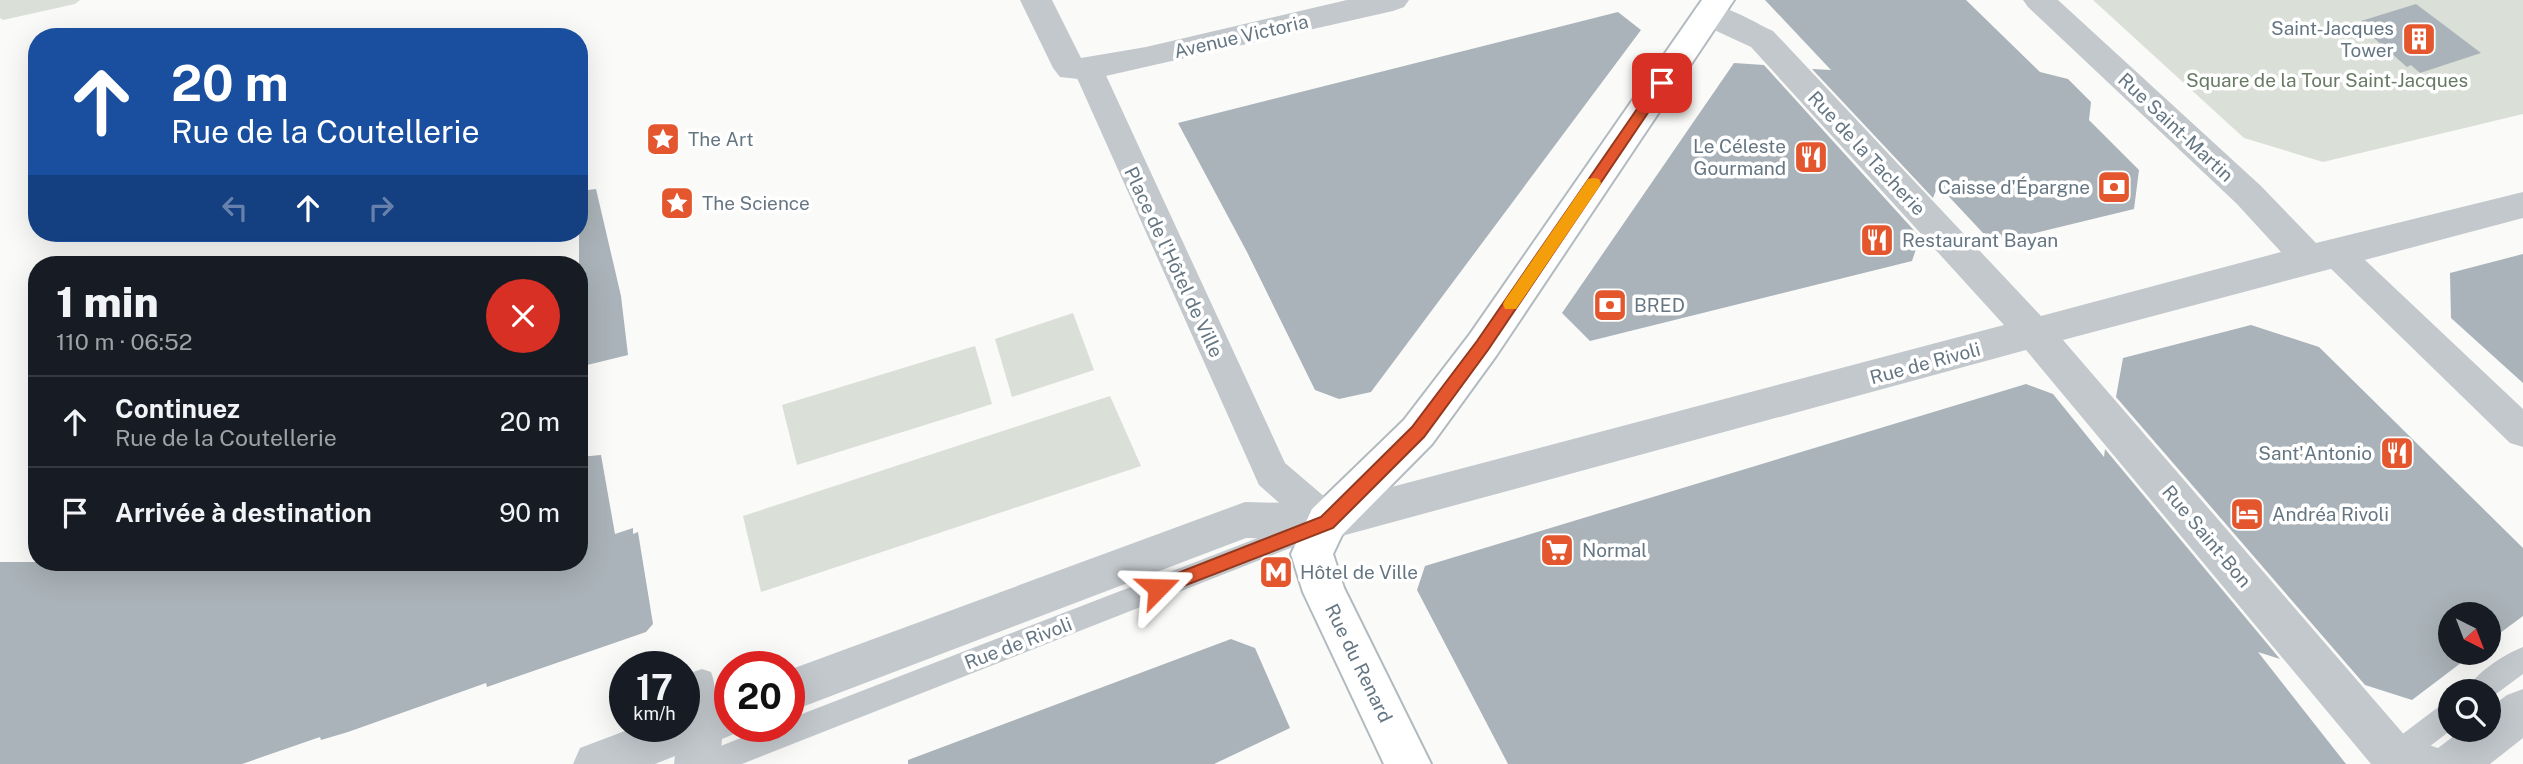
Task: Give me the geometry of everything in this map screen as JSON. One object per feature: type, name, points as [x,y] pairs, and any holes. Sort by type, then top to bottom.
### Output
[{"type":"main road","points":[[1327,522],[1418,432],[1483,345],[1713,7]]},
{"type":"main road","name":"Rue du Renard","points":[[1327,522],[1312,554],[1324,592],[1408,764]]},
{"type":"street","points":[[1036,0],[1064,60],[1072,69],[1088,69]]},
{"type":"street","name":"Avenue Victoria","points":[[1088,69],[1393,0]]},
{"type":"street","name":"Rue Saint-Martin","points":[[2039,0],[2249,195],[2523,432]]},
{"type":"street","name":"Rue de la Tacherie","points":[[1713,7],[1762,39],[2023,321]]},
{"type":"street","name":"Place de l'Hôtel de Ville","points":[[1088,69],[1272,474],[1327,522]]},
{"type":"street","name":"Rue de Rivoli","points":[[805,685],[1245,520],[1327,522],[2023,321],[2322,256],[2523,205]]},
{"type":"street","name":"Rue Saint-Bon","points":[[2023,321],[2405,762]]},
{"type":"street","points":[[2454,764],[2523,710]]},
{"type":"street","name":"Rue de Rivoli","points":[[596,764],[707,730]]},
{"type":"lane","name":"Rue de Rivoli","points":[[707,730],[1327,522]]},
{"type":"lane","points":[[2496,679],[2523,659]]},
{"type":"lane","points":[[2405,762],[2438,727]]},
{"type":"green space","points":[[0,0],[80,0],[75,4],[3,20],[0,18]]},
{"type":"green space","name":"Square de la Tour Saint-Jacques","points":[[2093,0],[2523,0],[2523,114],[2323,162],[2244,138]]},
{"type":"green space","points":[[1073,313],[1094,370],[1012,397],[995,339]]},
{"type":"green space","points":[[975,346],[992,404],[797,465],[782,405]]},
{"type":"green space","points":[[1110,396],[1141,466],[761,592],[743,516]]},
{"type":"building","points":[[1765,0],[1966,0],[2040,72],[2068,79],[2091,102],[2089,120],[2139,170],[2134,209],[2006,240],[1983,233],[1938,185],[1933,198],[1812,69],[1831,70]]},
{"type":"building","name":"Saint-Jacques Tower","points":[[2416,4],[2481,53],[2420,73],[2411,65],[2407,67],[2367,32],[2371,30],[2361,21]]},
{"type":"building","points":[[1618,12],[1641,30],[1371,392],[1339,399],[1315,390],[1247,252],[1178,123]]},
{"type":"building","points":[[1734,63],[1764,65],[1920,237],[1912,261],[1590,341],[1562,313]]},
{"type":"building","points":[[596,189],[621,296],[628,355],[588,365],[588,256],[579,256],[579,242],[588,242],[588,190]]},
{"type":"building","points":[[2523,254],[2523,383],[2451,318],[2450,273]]},
{"type":"building","points":[[2251,325],[2319,347],[2523,548],[2523,616],[2501,632],[2501,602],[2438,602],[2438,665],[2458,665],[2412,700],[2365,685],[2116,397],[2123,358]]},
{"type":"building","points":[[2026,384],[2053,394],[2104,457],[2105,449],[2280,659],[2258,652],[2346,764],[1508,764],[1417,590],[1425,566]]},
{"type":"building","points":[[601,455],[615,534],[633,528],[633,534],[638,532],[653,624],[646,632],[487,687],[486,683],[348,732],[321,740],[320,737],[242,764],[0,764],[0,562],[28,562],[28,571],[588,571],[588,456]]},
{"type":"building","points":[[1231,639],[1255,648],[1290,728],[1214,764],[908,764],[908,760]]},
{"type":"slow traffic","points":[[1511,304],[1594,183]]},
{"type":"place","name":"Saint-Jacques Tower","points":[[2419,39]]},
{"type":"place","name":"The Art","points":[[663,139]]},
{"type":"place","name":"Le Céleste Gourmand","points":[[1811,157]]},
{"type":"place","name":"Caisse d'Épargne","points":[[2114,187]]},
{"type":"place","name":"The Science","points":[[677,203]]},
{"type":"place","name":"Restaurant Bayan","points":[[1877,240]]},
{"type":"place","name":"BRED","points":[[1610,305]]},
{"type":"place","name":"Sant'Antonio","points":[[2397,453]]},
{"type":"place","name":"Andréa Rivoli","points":[[2247,514]]},
{"type":"place","name":"Normal","points":[[1557,550]]},
{"type":"place","name":"Hôtel de Ville","points":[[1276,572]]},
{"type":"route","points":[[1158,588],[1327,522],[1418,432],[1483,345],[1662,83]]}]
